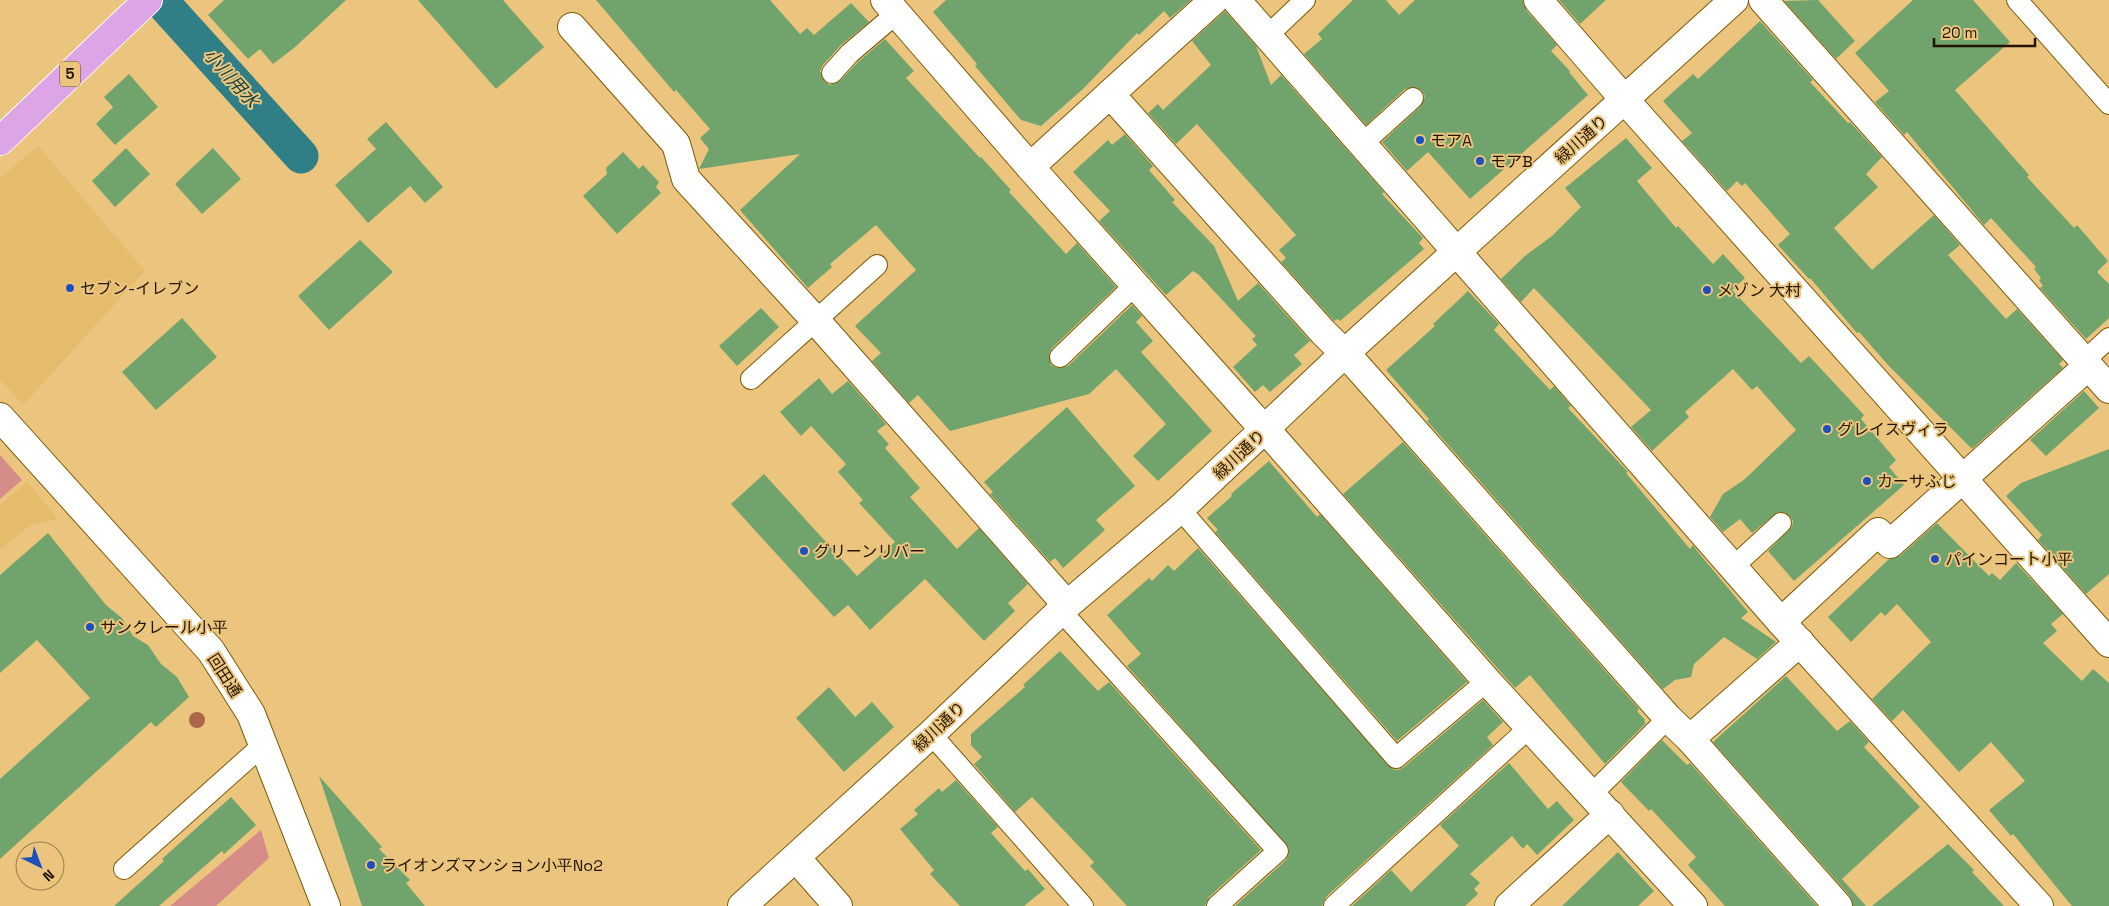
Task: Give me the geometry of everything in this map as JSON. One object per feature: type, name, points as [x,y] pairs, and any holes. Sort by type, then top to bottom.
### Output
[{"type":"main road","name":"5","points":[[0,141],[144,4]]},
{"type":"street","points":[[1030,167],[1214,0]]},
{"type":"street","points":[[1236,0],[1266,37],[1457,252],[1780,622],[2039,906]]},
{"type":"street","points":[[1538,0],[2109,643]]},
{"type":"street","name":"緑川通り","points":[[742,906],[932,734],[1064,608],[1180,509],[1345,353],[1734,0]]},
{"type":"street","points":[[1763,0],[2109,389]]},
{"type":"street","points":[[891,7],[1030,167],[1265,429],[1487,681],[1693,906]]},
{"type":"street","points":[[572,27],[676,144],[686,179],[817,322],[1064,608]]},
{"type":"street","points":[[1110,94],[1323,332],[1345,353],[1668,718],[1690,739],[1838,906]]},
{"type":"street","points":[[1780,622],[1878,532],[1890,544],[1963,479],[2086,364]]},
{"type":"street","name":"回田通","points":[[0,417],[211,651],[251,714],[326,906]]},
{"type":"street","points":[[1690,739],[1800,642]]},
{"type":"street","points":[[1509,906],[1610,814]]},
{"type":"street","points":[[796,858],[838,906]]},
{"type":"lane","points":[[1266,37],[1305,0]]},
{"type":"lane","points":[[2017,0],[2109,104]]},
{"type":"lane","points":[[832,73],[891,7]]},
{"type":"lane","points":[[1362,144],[1413,98]]},
{"type":"lane","points":[[751,379],[817,322],[877,265]]},
{"type":"lane","points":[[1060,357],[1135,285]]},
{"type":"lane","points":[[2086,364],[2109,338]]},
{"type":"lane","points":[[1180,509],[1396,758],[1487,681]]},
{"type":"lane","points":[[1733,567],[1781,524]]},
{"type":"lane","points":[[1064,608],[1278,851],[1217,906]]},
{"type":"lane","points":[[1592,794],[1668,718]]},
{"type":"lane","points":[[1334,906],[1530,727]]},
{"type":"lane","points":[[932,734],[1082,906]]},
{"type":"lane","points":[[124,869],[263,745]]},
{"type":"shaded area","points":[[38,146],[145,271],[23,405],[0,379],[0,178]]},
{"type":"shaded area","points":[[0,455],[22,480],[0,499]]},
{"type":"shaded area","points":[[27,482],[58,519],[30,525],[0,550],[0,505]]},
{"type":"shaded area","points":[[261,830],[269,858],[216,906],[170,906]]},
{"type":"building","points":[[224,0],[346,0],[294,48],[273,64],[260,49],[248,59],[208,15]]},
{"type":"building","points":[[418,0],[503,0],[544,47],[496,89]]},
{"type":"building","points":[[596,0],[770,0],[800,34],[807,28],[814,35],[851,3],[869,22],[842,44],[823,65],[820,71],[824,81],[830,85],[840,81],[858,62],[885,39],[914,71],[906,78],[1011,190],[1009,192],[1066,254],[1077,243],[1116,287],[1052,348],[1049,354],[1051,365],[1057,368],[1068,366],[1132,305],[1142,316],[1136,322],[1153,341],[1141,352],[1212,431],[1158,481],[1133,456],[1166,424],[1116,369],[1089,394],[950,431],[918,395],[909,403],[872,361],[881,353],[855,326],[916,270],[876,225],[830,264],[832,267],[808,288],[740,210],[800,154],[699,169],[709,149],[700,138],[710,129],[676,90],[674,92]]},
{"type":"building","points":[[946,0],[1191,0],[1170,18],[1164,11],[1139,35],[1137,33],[1084,88],[1041,126],[1021,120],[975,66],[977,64],[933,12]]},
{"type":"building","points":[[1353,0],[1386,0],[1399,15],[1415,0],[1523,0],[1526,10],[1557,45],[1551,51],[1570,71],[1588,95],[1470,199],[1428,152],[1407,171],[1382,142],[1421,106],[1425,96],[1421,90],[1416,87],[1405,89],[1366,125],[1304,54],[1322,39],[1318,34]]},
{"type":"building","points":[[1559,0],[1606,0],[1580,24]]},
{"type":"building","points":[[1818,0],[1855,41],[1836,59],[1784,1]]},
{"type":"building","points":[[1913,0],[1973,0],[2010,42],[1955,90],[2029,175],[2027,177],[2074,228],[2077,225],[2108,261],[2097,272],[2109,284],[2109,318],[2086,339],[2040,288],[2043,286],[2039,280],[2041,278],[2034,269],[2036,267],[1991,218],[1984,225],[1907,132],[1904,135],[1875,102],[1889,91],[1855,53]]},
{"type":"building","points":[[1225,11],[1256,46],[1271,85],[1281,75],[1384,192],[1382,194],[1423,238],[1419,243],[1424,249],[1340,321],[1338,319],[1334,321],[1281,262],[1286,258],[1279,250],[1296,235],[1197,124],[1176,144],[1148,113],[1158,104],[1163,110],[1211,65],[1192,41]]},
{"type":"building","points":[[1760,21],[1813,80],[1810,82],[1882,157],[1866,174],[1878,187],[1834,228],[1872,270],[1934,215],[1960,245],[1948,255],[2006,319],[2017,309],[2063,360],[2059,364],[2063,368],[1972,449],[1889,366],[1859,332],[1857,333],[1810,278],[1778,245],[1790,234],[1745,183],[1742,186],[1737,181],[1727,191],[1682,141],[1692,133],[1663,101],[1693,74],[1698,79]]},
{"type":"building","points":[[129,74],[158,107],[115,145],[96,124],[113,107],[104,97]]},
{"type":"building","points":[[386,122],[443,187],[425,203],[410,186],[368,223],[335,185],[376,149],[367,139]]},
{"type":"building","points":[[1125,134],[1153,166],[1149,170],[1175,200],[1172,202],[1214,246],[1238,301],[1258,283],[1310,341],[1294,355],[1302,364],[1270,392],[1263,385],[1255,392],[1233,367],[1257,345],[1252,339],[1256,336],[1199,275],[1193,271],[1166,295],[1099,221],[1110,211],[1073,172],[1108,140],[1112,145]]},
{"type":"building","points":[[1626,138],[1652,168],[1637,181],[1676,228],[1678,226],[1713,264],[1723,254],[1745,278],[1732,290],[1801,363],[1809,356],[1864,415],[1861,419],[1896,460],[1889,467],[1904,485],[1794,581],[1768,551],[1792,527],[1793,521],[1789,515],[1784,512],[1778,512],[1752,533],[1740,519],[1723,532],[1710,517],[1723,494],[1745,479],[1796,430],[1757,386],[1752,390],[1733,369],[1685,412],[1689,417],[1652,451],[1631,427],[1651,410],[1534,288],[1521,302],[1501,279],[1525,256],[1552,236],[1581,207],[1565,188]]},
{"type":"building","points":[[126,148],[150,174],[115,207],[92,181]]},
{"type":"building","points":[[213,148],[241,179],[202,214],[175,184]]},
{"type":"building","points":[[623,152],[639,169],[643,165],[659,182],[656,187],[661,193],[617,234],[583,196],[607,174],[606,168]]},
{"type":"building","points":[[360,240],[393,272],[329,330],[298,296]]},
{"type":"building","points":[[1468,291],[1499,324],[1494,330],[1550,390],[1554,386],[1571,406],[1568,408],[1628,472],[1626,473],[1690,549],[1693,545],[1748,612],[1741,618],[1776,642],[1757,659],[1724,637],[1694,664],[1691,677],[1675,680],[1663,689],[1427,421],[1429,419],[1386,370],[1435,326],[1433,324]]},
{"type":"building","points":[[761,308],[779,327],[737,366],[719,346]]},
{"type":"building","points":[[182,318],[217,357],[156,410],[122,372]]},
{"type":"building","points":[[819,378],[832,394],[848,381],[886,424],[877,431],[889,444],[885,448],[920,488],[910,497],[957,549],[979,528],[1028,584],[1008,603],[1015,611],[984,641],[925,579],[870,630],[848,605],[834,617],[731,504],[764,474],[857,576],[895,542],[859,503],[863,500],[838,472],[846,464],[811,426],[801,436],[780,412]]},
{"type":"building","points":[[2084,391],[2099,408],[2046,456],[2030,440]]},
{"type":"building","points":[[1067,407],[1135,486],[1096,520],[1105,530],[1063,568],[1055,558],[1050,562],[990,494],[993,492],[984,482]]},
{"type":"building","points":[[1403,442],[1639,709],[1637,711],[1646,723],[1605,764],[1530,675],[1515,688],[1343,494]]},
{"type":"building","points":[[2109,449],[2109,574],[2086,594],[2038,540],[2042,535],[2006,496],[2021,483]]},
{"type":"building","points":[[1269,461],[1317,517],[1320,514],[1467,682],[1397,741],[1215,532],[1218,530],[1207,518]]},
{"type":"building","points":[[1937,523],[1989,576],[1992,573],[2000,580],[2016,563],[2063,614],[2051,624],[2057,631],[2043,643],[2082,681],[2093,669],[2109,683],[2109,906],[2072,906],[2013,834],[2011,836],[1989,810],[2025,781],[1991,742],[1959,772],[1903,710],[1892,721],[1872,699],[1931,642],[1897,604],[1885,616],[1881,612],[1851,642],[1828,617],[1889,559],[1900,556]]},
{"type":"building","points":[[48,533],[106,605],[122,618],[133,636],[148,645],[161,664],[177,677],[189,697],[156,727],[151,722],[20,841],[15,841],[15,845],[0,859],[0,779],[90,698],[37,640],[0,673],[0,575]]},
{"type":"building","points":[[1198,548],[1392,769],[1398,770],[1404,767],[1483,700],[1503,722],[1487,737],[1493,745],[1326,897],[1322,906],[1235,906],[1286,860],[1289,848],[1127,666],[1141,654],[1107,615],[1149,578],[1152,581],[1168,565],[1174,571]]},
{"type":"building","points":[[1060,651],[1098,691],[1109,682],[1261,850],[1209,897],[1205,906],[1127,906],[1090,866],[1094,862],[1032,797],[1015,812],[974,764],[982,757],[971,745],[971,734],[1025,687],[1023,685]]},
{"type":"building","points":[[1786,676],[1837,731],[1850,721],[1869,742],[1864,747],[1920,807],[1842,879],[1866,906],[1853,906],[1850,896],[1713,742]]},
{"type":"building","points":[[829,687],[855,717],[872,702],[894,727],[844,772],[796,718]]},
{"type":"building","points":[[1662,740],[1687,765],[1690,763],[1817,906],[1725,906],[1688,865],[1696,857],[1651,809],[1649,811],[1621,782]]},
{"type":"building","points":[[1509,763],[1548,809],[1557,801],[1574,820],[1537,855],[1527,844],[1523,849],[1512,836],[1470,874],[1480,883],[1474,889],[1478,894],[1465,906],[1352,906],[1391,870],[1411,892],[1459,846],[1440,825]]},
{"type":"building","name":"ライオンズマンション小平No2","points":[[319,776],[382,847],[379,849],[410,880],[406,883],[425,906],[362,906]]},
{"type":"building","points":[[956,780],[998,827],[991,833],[1025,871],[1028,869],[1045,889],[1024,906],[960,906],[930,874],[934,870],[900,829],[918,814],[914,810],[939,788],[942,792]]},
{"type":"building","points":[[231,797],[256,825],[224,854],[222,851],[159,906],[114,906],[164,861],[162,859]]},
{"type":"building","points":[[1948,844],[1974,870],[1972,872],[2004,906],[1872,906]]},
{"type":"building","points":[[1618,852],[1654,891],[1638,906],[1562,906]]},
{"type":"waterway","name":"小川用水","points":[[160,0],[301,156]]},
{"type":"place","name":"モアA","points":[[1420,140]]},
{"type":"place","name":"モアB","points":[[1480,161]]},
{"type":"place","name":"セブン-イレブン","points":[[70,288]]},
{"type":"place","name":"メゾン 大村","points":[[1707,290]]},
{"type":"place","name":"グレイスヴィラ","points":[[1827,429]]},
{"type":"place","name":"カーサふじ","points":[[1867,481]]},
{"type":"place","name":"グリーンリバー","points":[[804,551]]},
{"type":"place","name":"パインコート小平","points":[[1935,559]]},
{"type":"place","name":"サンクレール小平","points":[[90,627]]},
{"type":"place","name":"ライオンズマンション小平No2","points":[[371,865]]}]
